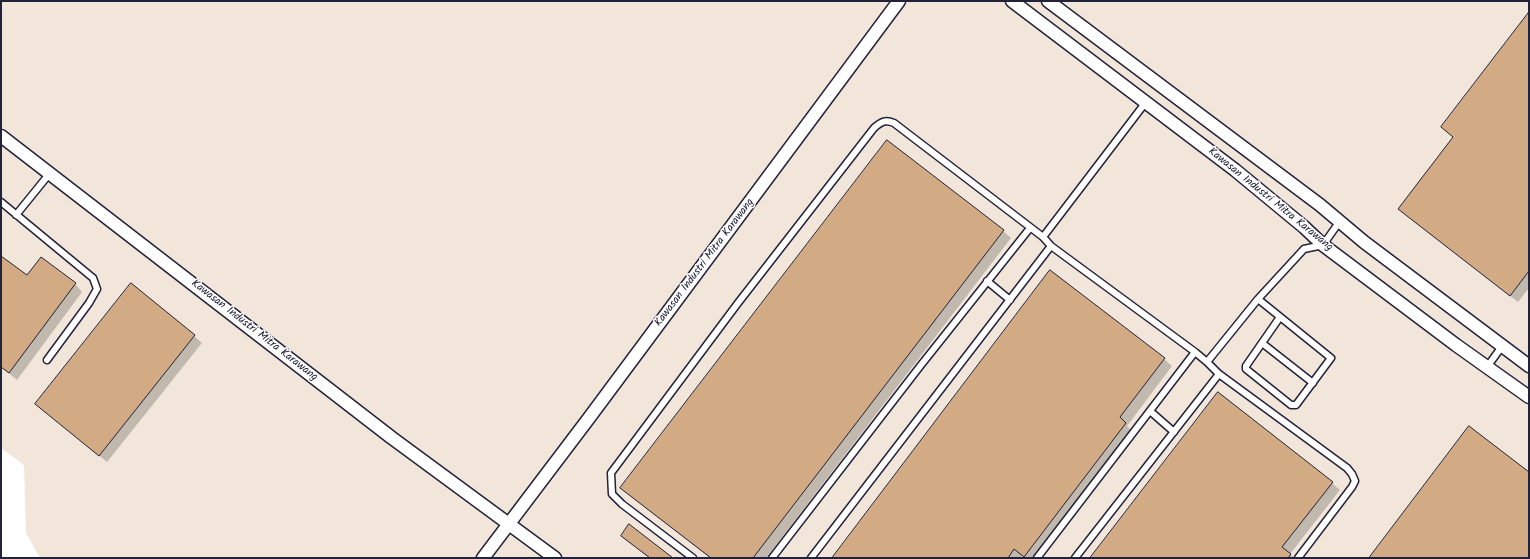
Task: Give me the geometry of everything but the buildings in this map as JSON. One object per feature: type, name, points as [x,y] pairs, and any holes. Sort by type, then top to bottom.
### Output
[{"type":"street","name":"Kawasan Industri Mitra Karawang","points":[[483,558],[899,1]]},
{"type":"street","name":"Kawasan Industri Mitra Karawang","points":[[1012,1],[1235,170],[1304,227],[1323,245],[1529,397]]},
{"type":"street","name":"Kawasan Industri Mitra Karawang","points":[[1056,4],[1340,221],[1364,242],[1529,366]]},
{"type":"street","name":"Kawasan Industri Mitra Karawang","points":[[1,136],[392,438],[509,523],[554,558]]},
{"type":"lane","points":[[1043,237],[1146,102]]},
{"type":"lane","points":[[693,558],[622,504],[612,494],[612,473],[738,303],[874,128],[883,121],[888,120],[894,123],[1043,237],[1051,246],[1195,352],[1208,362],[1219,374],[1347,468],[1355,481],[1352,487],[1298,558]]},
{"type":"lane","points":[[16,215],[50,173]]},
{"type":"lane","points":[[1,202],[93,278],[97,289],[89,303],[47,360]]},
{"type":"lane","points":[[1208,362],[1258,299],[1304,249],[1323,245],[1340,221]]},
{"type":"lane","points":[[772,558],[921,365],[1030,228]]},
{"type":"lane","points":[[810,558],[1051,246]]},
{"type":"lane","points":[[987,281],[1010,300]]},
{"type":"lane","points":[[1258,299],[1331,358],[1298,404],[1294,406],[1246,369],[1246,366],[1280,317]]},
{"type":"lane","points":[[1262,343],[1313,383]]},
{"type":"lane","points":[[1487,367],[1502,345]]},
{"type":"lane","points":[[1037,558],[1195,352]]},
{"type":"lane","points":[[1075,558],[1219,374]]},
{"type":"lane","points":[[1150,411],[1174,432]]},
{"type":"shaded area","points":[[1,1],[1529,1],[1529,558],[40,558],[26,533],[24,465],[1,448]]}]
